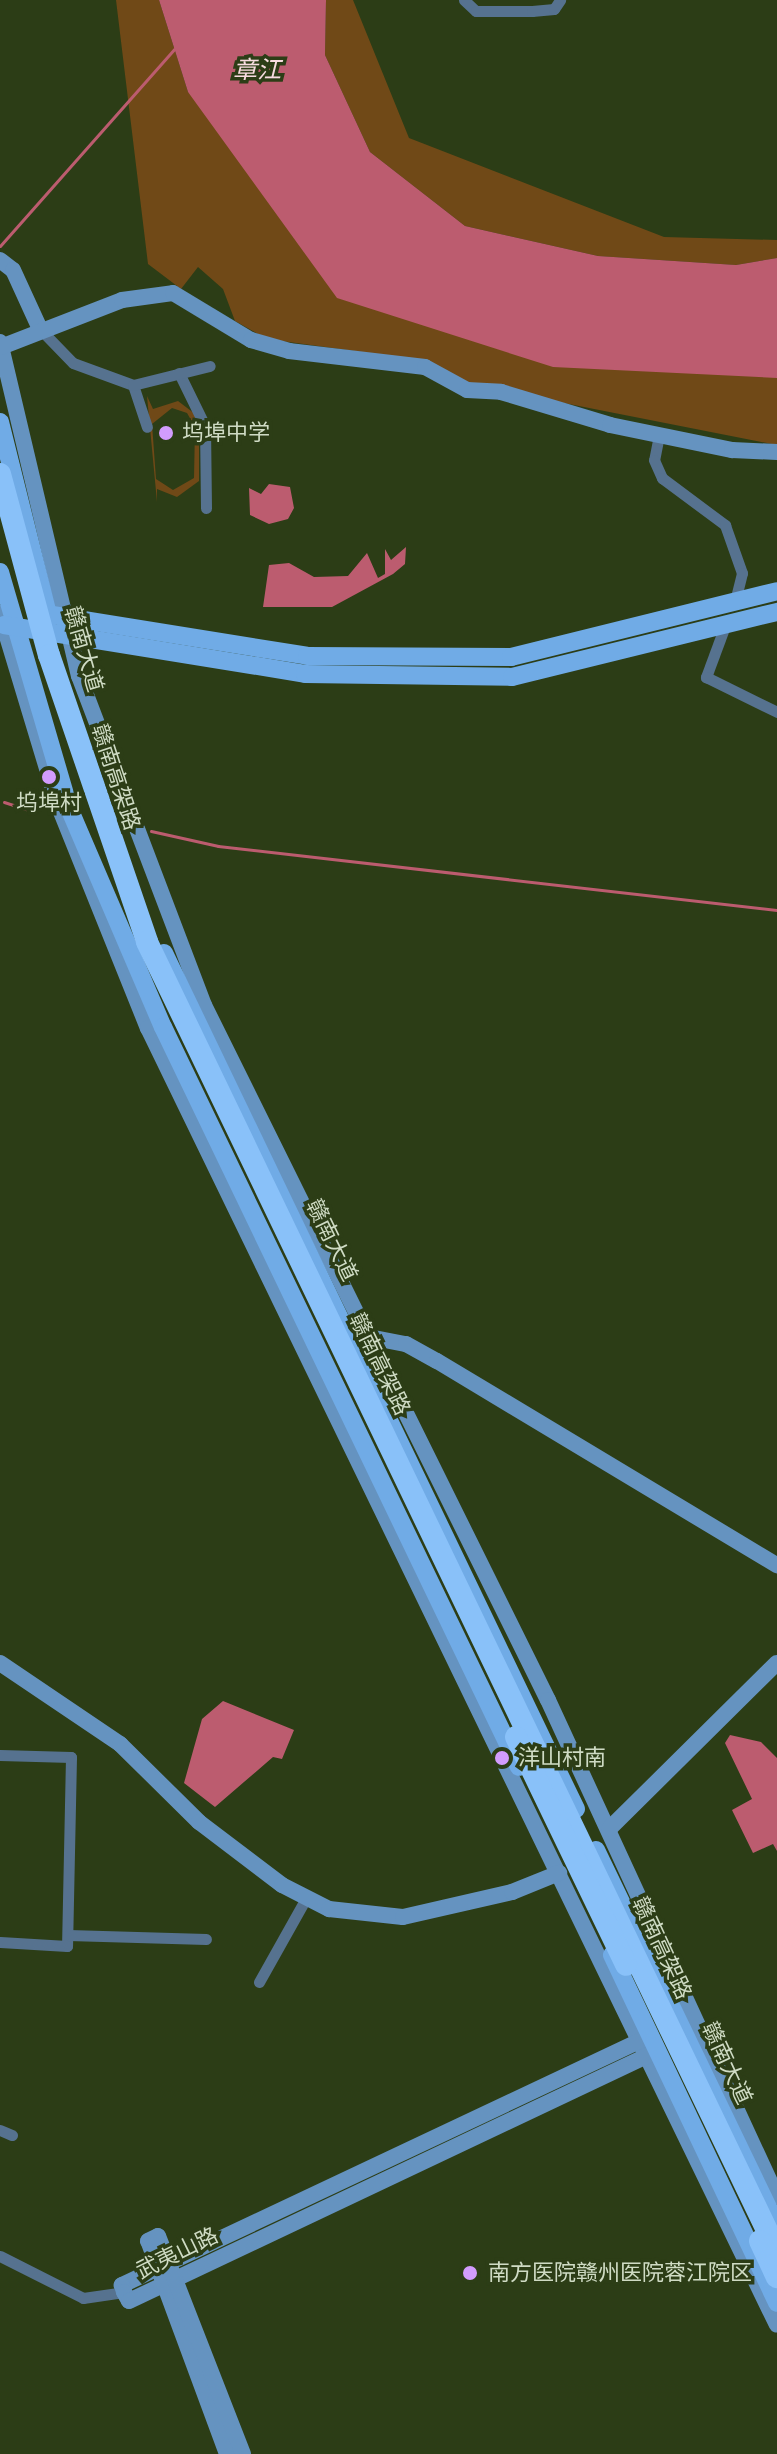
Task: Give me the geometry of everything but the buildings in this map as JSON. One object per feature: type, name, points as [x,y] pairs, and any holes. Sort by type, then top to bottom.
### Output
[{"type":"highway","name":"赣南高架路","points":[[0,474],[49,655],[147,942],[777,2251]]},
{"type":"highway","name":"赣南高架路","points":[[0,524],[79,794],[137,949],[772,2271]]},
{"type":"main road","name":"赣南大道","points":[[0,422],[57,622],[64,673],[157,937],[387,1406],[777,2226]]},
{"type":"main road","points":[[0,564],[36,556]]},
{"type":"main road","points":[[0,572],[7,617],[69,808],[163,1027],[399,1517],[565,1872],[612,1956],[649,2046],[772,2271],[777,2303]]},
{"type":"main road","points":[[7,617],[307,656],[511,657],[777,591]]},
{"type":"main road","points":[[57,622],[305,674],[512,677],[777,612]]},
{"type":"main road","points":[[30,682],[64,673]]},
{"type":"main road","points":[[354,1424],[387,1406]]},
{"type":"main road","points":[[399,1517],[430,1501]]},
{"type":"main road","points":[[565,1872],[599,1857]]},
{"type":"main road","points":[[612,1956],[643,1940]]},
{"type":"street","points":[[464,0],[476,11],[554,9],[560,0]]},
{"type":"street","points":[[0,260],[13,270],[40,329],[73,363],[133,385],[210,366]]},
{"type":"street","points":[[777,452],[659,435],[501,392],[467,390],[425,367],[331,358],[251,340],[173,293],[122,300],[1,345],[57,622],[119,793],[204,1005],[609,1829],[777,2197]]},
{"type":"street","points":[[179,373],[205,426],[206,508]]},
{"type":"street","points":[[133,385],[147,427]]},
{"type":"street","points":[[659,435],[654,460],[662,478],[725,525],[742,573],[735,601],[706,677],[777,712]]},
{"type":"street","points":[[7,617],[57,802],[148,1028],[565,1872],[777,2325]]},
{"type":"street","points":[[369,1337],[406,1344],[437,1361],[777,1565]]},
{"type":"street","points":[[0,1663],[120,1744],[199,1822],[305,1900],[380,1919],[512,1892],[565,1872]]},
{"type":"street","points":[[609,1829],[777,1663]]},
{"type":"street","points":[[0,1755],[71,1757],[67,1946],[0,1942]]},
{"type":"street","points":[[259,1982],[305,1900]]},
{"type":"street","points":[[68,1935],[206,1939]]},
{"type":"street","name":"武夷山路","points":[[124,2292],[129,2301],[168,2273],[685,2029]]},
{"type":"street","points":[[0,2256],[83,2298],[124,2292]]},
{"type":"street","points":[[168,2273],[227,2454]]},
{"type":"street","points":[[168,2273],[243,2454]]},
{"type":"shaded area","points":[[116,0],[159,0],[188,92],[777,378],[777,445],[472,385],[427,361],[267,339],[235,321],[223,289],[198,267],[181,289],[148,264]]},
{"type":"shaded area","points":[[326,0],[353,0],[409,138],[664,237],[777,240],[777,258],[736,265],[598,256],[465,226],[370,152],[325,55]]},
{"type":"shaded area","points":[[147,396],[153,409],[178,401],[199,417],[199,481],[177,497],[157,489],[157,502]],"holes":[[[172,408],[187,413],[195,427],[194,478],[173,490],[156,479],[152,424]]]},
{"type":"water","name":"章江","points":[[159,0],[326,0],[325,55],[370,152],[465,226],[598,256],[736,265],[777,258],[777,378],[553,367],[337,298],[188,92]]},
{"type":"water","points":[[269,484],[290,487],[294,508],[288,519],[269,524],[250,515],[249,488],[261,494]]},
{"type":"water","points":[[406,547],[405,564],[393,574],[332,607],[263,607],[269,565],[289,563],[314,577],[348,576],[367,553],[378,578],[385,574],[385,549],[391,560]]},
{"type":"water","points":[[223,1701],[294,1730],[282,1759],[273,1757],[215,1807],[184,1783],[202,1719]]},
{"type":"water","points":[[730,1735],[761,1742],[777,1758],[777,1851],[773,1844],[753,1853],[732,1810],[752,1799],[725,1743]]},
{"type":"waterway","points":[[0,246],[174,49]]},
{"type":"waterway","points":[[4,802],[26,809]]},
{"type":"waterway","points":[[151,831],[218,846],[777,910]]},
{"type":"place","name":"坞埠中学","points":[[166,433]]},
{"type":"place","name":"坞埠村","points":[[49,777]]},
{"type":"place","name":"洋山村南","points":[[502,1758]]},
{"type":"place","name":"南方医院赣州医院蓉江院区","points":[[470,2273]]}]
